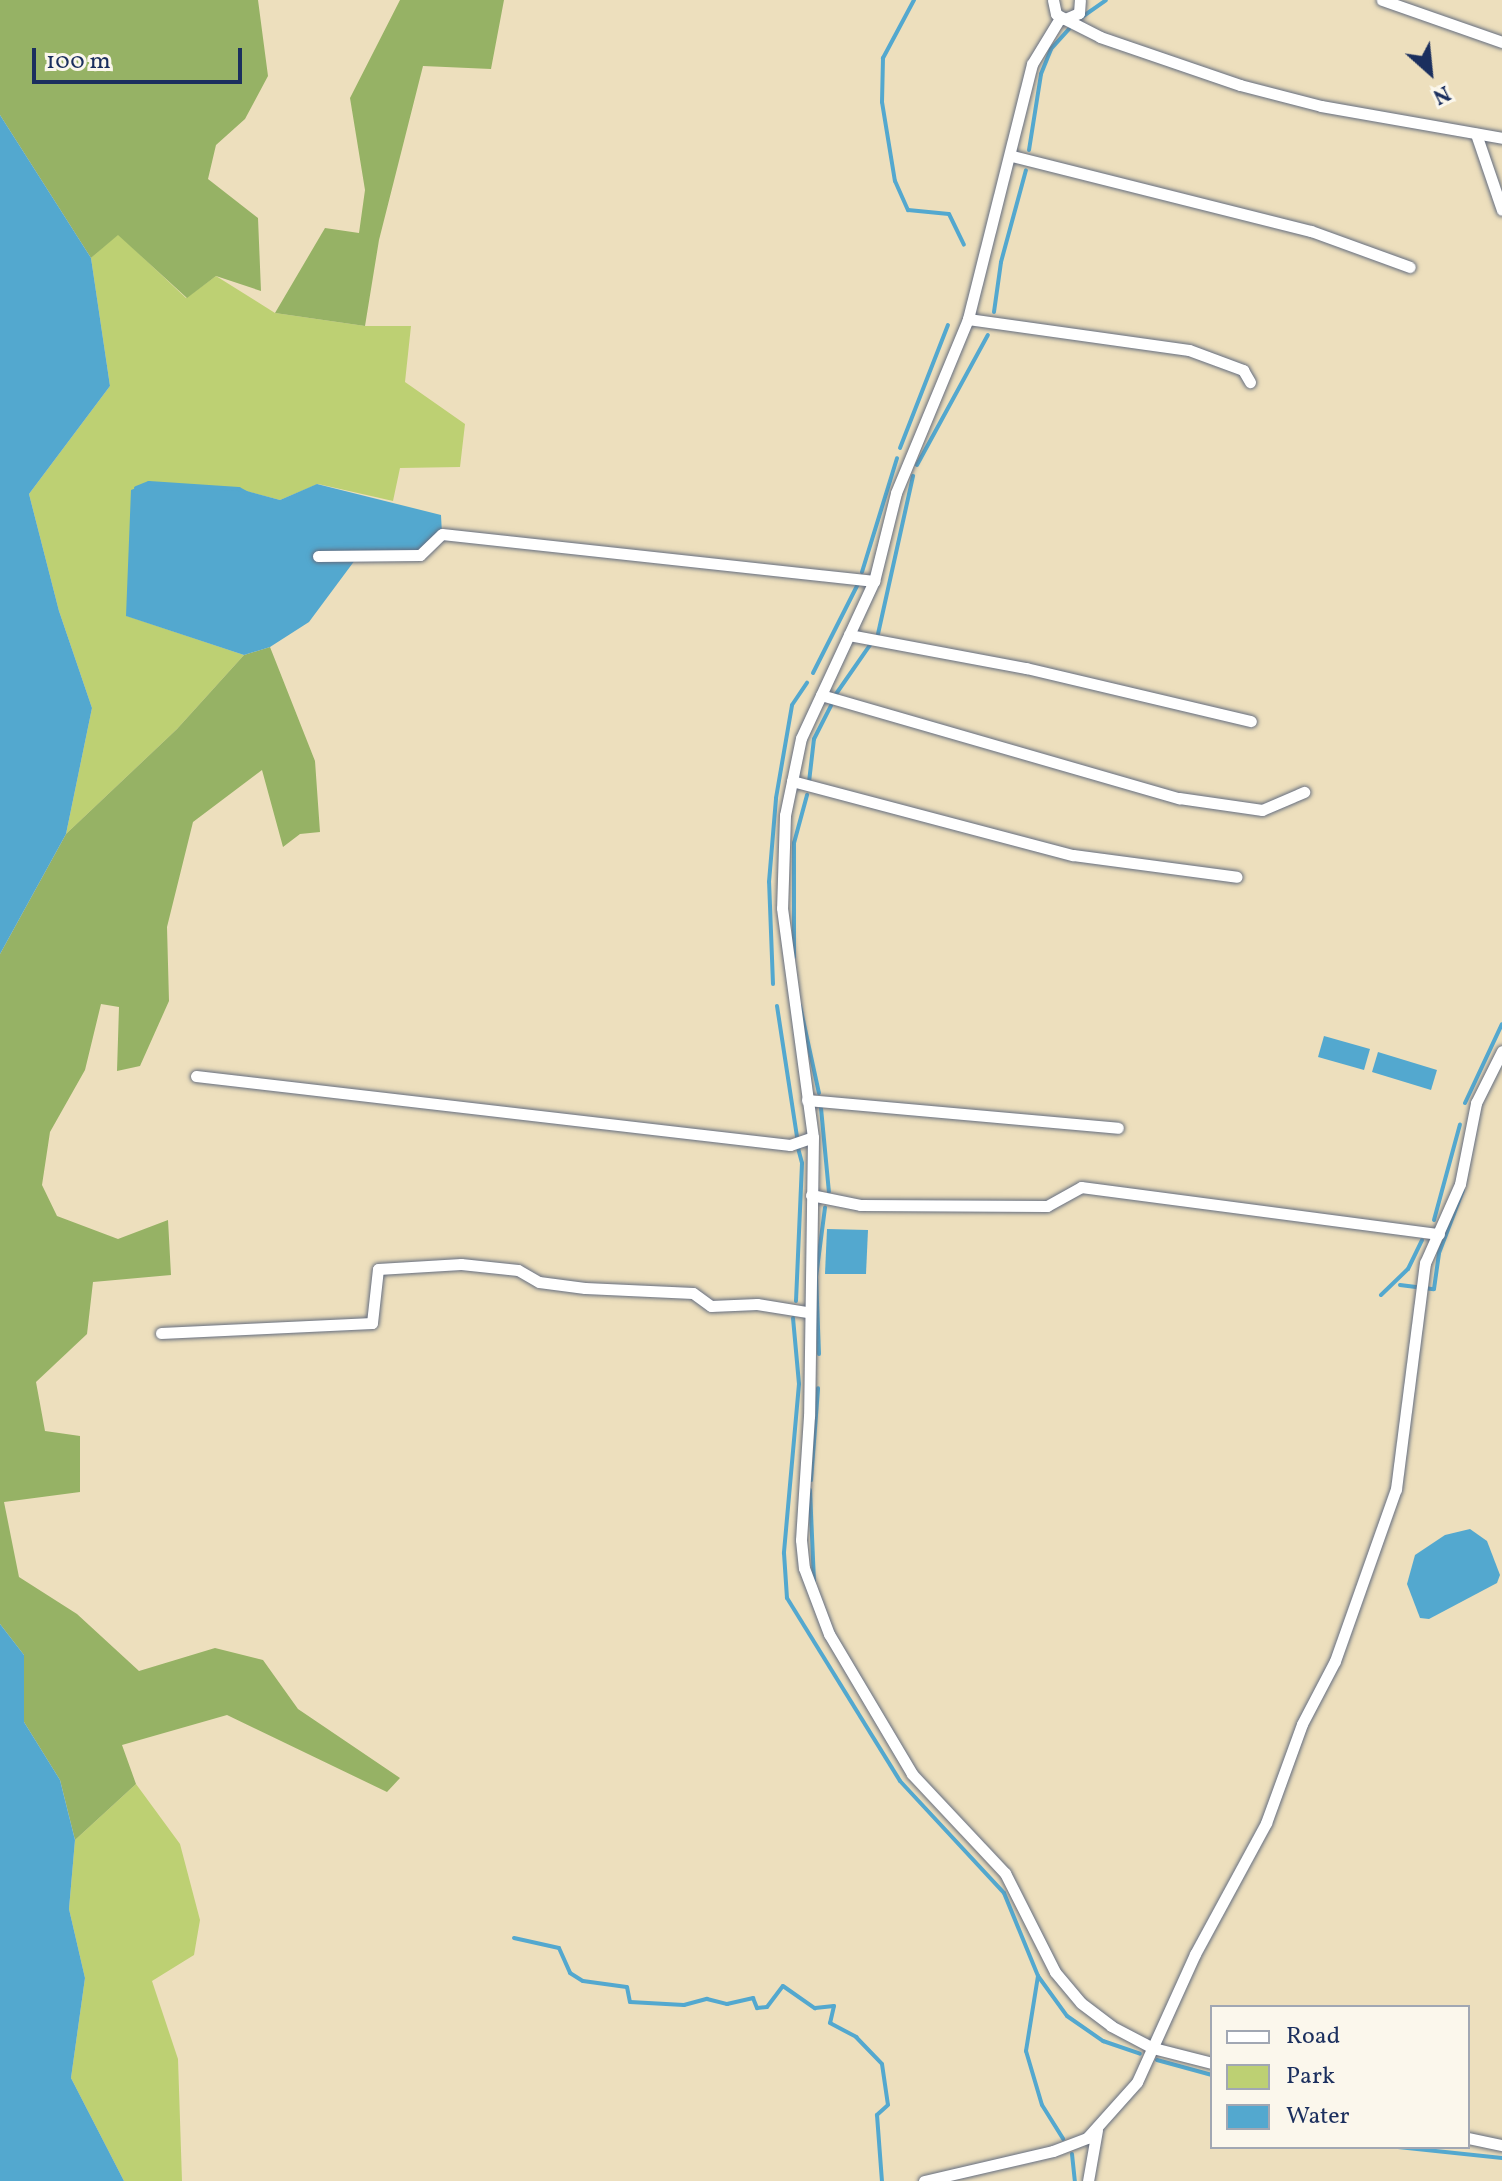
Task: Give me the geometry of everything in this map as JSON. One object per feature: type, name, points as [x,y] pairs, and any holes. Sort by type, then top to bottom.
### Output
[{"type":"street","points":[[1053,0],[1062,18],[1240,85],[1336,109],[1502,138]]},
{"type":"street","points":[[1382,0],[1502,42]]},
{"type":"street","points":[[1083,2],[1075,16],[1062,18],[1032,64],[1012,156],[968,319],[896,493],[874,581],[801,738],[785,815],[782,908],[813,1137],[807,1312],[809,1416],[801,1540],[804,1568],[829,1634],[912,1774],[1005,1873],[1055,1972],[1081,2003],[1153,2048],[1210,2062]]},
{"type":"street","points":[[1476,134],[1502,210]]},
{"type":"street","points":[[1012,156],[1311,231],[1410,267]]},
{"type":"street","points":[[968,319],[1189,350],[1243,370],[1250,382]]},
{"type":"street","points":[[318,556],[420,555],[442,534],[874,581]]},
{"type":"street","points":[[849,635],[1026,668],[1251,721]]},
{"type":"street","points":[[821,695],[1179,798],[1262,810],[1304,792]]},
{"type":"street","points":[[792,781],[1073,855],[1237,877]]},
{"type":"street","points":[[924,2181],[1053,2151],[1087,2138],[1137,2082],[1195,1954],[1266,1823],[1302,1724],[1335,1661],[1396,1489],[1418,1297],[1460,1184],[1476,1103],[1502,1051]]},
{"type":"street","points":[[196,1076],[790,1145],[813,1137]]},
{"type":"street","points":[[807,1100],[1118,1128]]},
{"type":"street","points":[[811,1195],[860,1205],[1047,1206],[1081,1187],[1439,1234]]},
{"type":"street","points":[[161,1333],[372,1323],[378,1269],[461,1264],[518,1270],[539,1282],[585,1288],[693,1293],[711,1306],[757,1304],[807,1312]]},
{"type":"street","points":[[1088,2181],[1098,2126]]},
{"type":"street","points":[[1470,2138],[1502,2145]]},
{"type":"green space","points":[[0,0],[258,0],[268,76],[245,119],[216,145],[208,179],[258,218],[261,291],[216,276],[187,298],[118,235],[91,258],[0,115]]},
{"type":"green space","points":[[400,0],[504,0],[491,69],[423,66],[379,240],[365,326],[275,313],[325,228],[359,233],[365,190],[350,98]]},
{"type":"green space","points":[[118,234],[186,298],[216,276],[275,313],[365,326],[411,326],[405,382],[465,424],[460,467],[400,468],[393,501],[318,484],[280,500],[238,489],[127,616],[244,655],[177,729],[66,834],[92,708],[59,611],[29,494],[110,386],[91,258]]},
{"type":"green space","points":[[270,647],[315,761],[320,832],[300,834],[283,847],[262,770],[193,822],[167,927],[169,1001],[140,1066],[117,1071],[119,1007],[101,1004],[85,1070],[50,1132],[42,1185],[57,1216],[118,1239],[168,1220],[171,1275],[93,1282],[87,1334],[36,1382],[45,1431],[80,1436],[80,1492],[4,1502],[19,1577],[77,1614],[139,1671],[215,1648],[263,1660],[298,1709],[400,1778],[387,1792],[227,1715],[122,1745],[136,1784],[75,1840],[60,1780],[24,1722],[24,1655],[0,1624],[0,954],[66,834],[177,729],[244,655]]},
{"type":"green space","points":[[136,1784],[180,1844],[200,1920],[194,1955],[152,1981],[178,2059],[182,2181],[124,2181],[71,2078],[85,1978],[69,1909],[75,1840]]},
{"type":"water","points":[[0,115],[91,258],[110,386],[29,494],[59,611],[92,708],[66,834],[0,954]]},
{"type":"water","points":[[149,483],[239,489],[280,500],[317,484],[441,515],[442,534],[420,555],[358,556],[309,622],[270,647],[244,655],[126,616],[131,490]]},
{"type":"water","points":[[1324,1036],[1370,1049],[1364,1070],[1318,1057]]},
{"type":"water","points":[[1378,1052],[1437,1070],[1431,1090],[1372,1072]]},
{"type":"water","points":[[827,1229],[868,1230],[866,1274],[825,1274]]},
{"type":"water","points":[[1470,1529],[1487,1541],[1500,1575],[1497,1583],[1429,1619],[1420,1618],[1407,1584],[1415,1555],[1445,1535]]},
{"type":"water","points":[[0,1624],[24,1655],[24,1722],[60,1780],[75,1840],[69,1909],[85,1978],[71,2078],[124,2181],[0,2181]]},
{"type":"waterway","points":[[914,0],[883,58],[882,102],[895,181],[908,210],[949,214],[964,245]]},
{"type":"waterway","points":[[1082,17],[1106,0]]},
{"type":"waterway","points":[[1029,150],[1041,74],[1051,49],[1069,29]]},
{"type":"waterway","points":[[994,312],[1001,262],[1026,170]]},
{"type":"waterway","points":[[900,448],[948,325]]},
{"type":"waterway","points":[[917,465],[988,335]]},
{"type":"waterway","points":[[862,572],[897,458]]},
{"type":"waterway","points":[[878,634],[913,476]]},
{"type":"waterway","points":[[136,488],[149,483],[239,489],[250,495]]},
{"type":"waterway","points":[[813,673],[858,584]]},
{"type":"waterway","points":[[836,694],[870,645]]},
{"type":"waterway","points":[[773,984],[769,882],[776,798],[792,705],[807,683]]},
{"type":"waterway","points":[[809,782],[814,739],[831,705]]},
{"type":"waterway","points":[[794,957],[794,843],[807,795]]},
{"type":"waterway","points":[[777,1006],[797,1136]]},
{"type":"waterway","points":[[800,1006],[819,1093]]},
{"type":"waterway","points":[[1465,1103],[1502,1024]]},
{"type":"waterway","points":[[821,1108],[829,1192]]},
{"type":"waterway","points":[[1434,1220],[1460,1124]]},
{"type":"waterway","points":[[796,1301],[802,1163],[798,1148]]},
{"type":"waterway","points":[[1400,1285],[1434,1289],[1439,1253],[1463,1190]]},
{"type":"waterway","points":[[819,1354],[816,1277],[825,1208]]},
{"type":"waterway","points":[[1381,1295],[1408,1269],[1422,1240]]},
{"type":"waterway","points":[[793,1318],[799,1384],[784,1553],[787,1598],[900,1781],[1004,1893],[1038,1976],[1067,2016],[1103,2041],[1140,2054]]},
{"type":"waterway","points":[[811,1480],[818,1388]]},
{"type":"waterway","points":[[810,1490],[814,1581]]},
{"type":"waterway","points":[[514,1938],[559,1948],[570,1973],[583,1981],[627,1987],[630,2002],[684,2005],[707,1999],[727,2004],[753,1998],[757,2008],[767,2007],[783,1986],[815,2008],[834,2006],[830,2023],[856,2037],[882,2064],[888,2105],[877,2115],[882,2181]]},
{"type":"waterway","points":[[1038,1976],[1026,2051],[1042,2105],[1063,2139]]},
{"type":"waterway","points":[[1157,2060],[1210,2074]]},
{"type":"waterway","points":[[1417,2149],[1502,2158]]},
{"type":"waterway","points":[[1072,2154],[1075,2181]]}]
